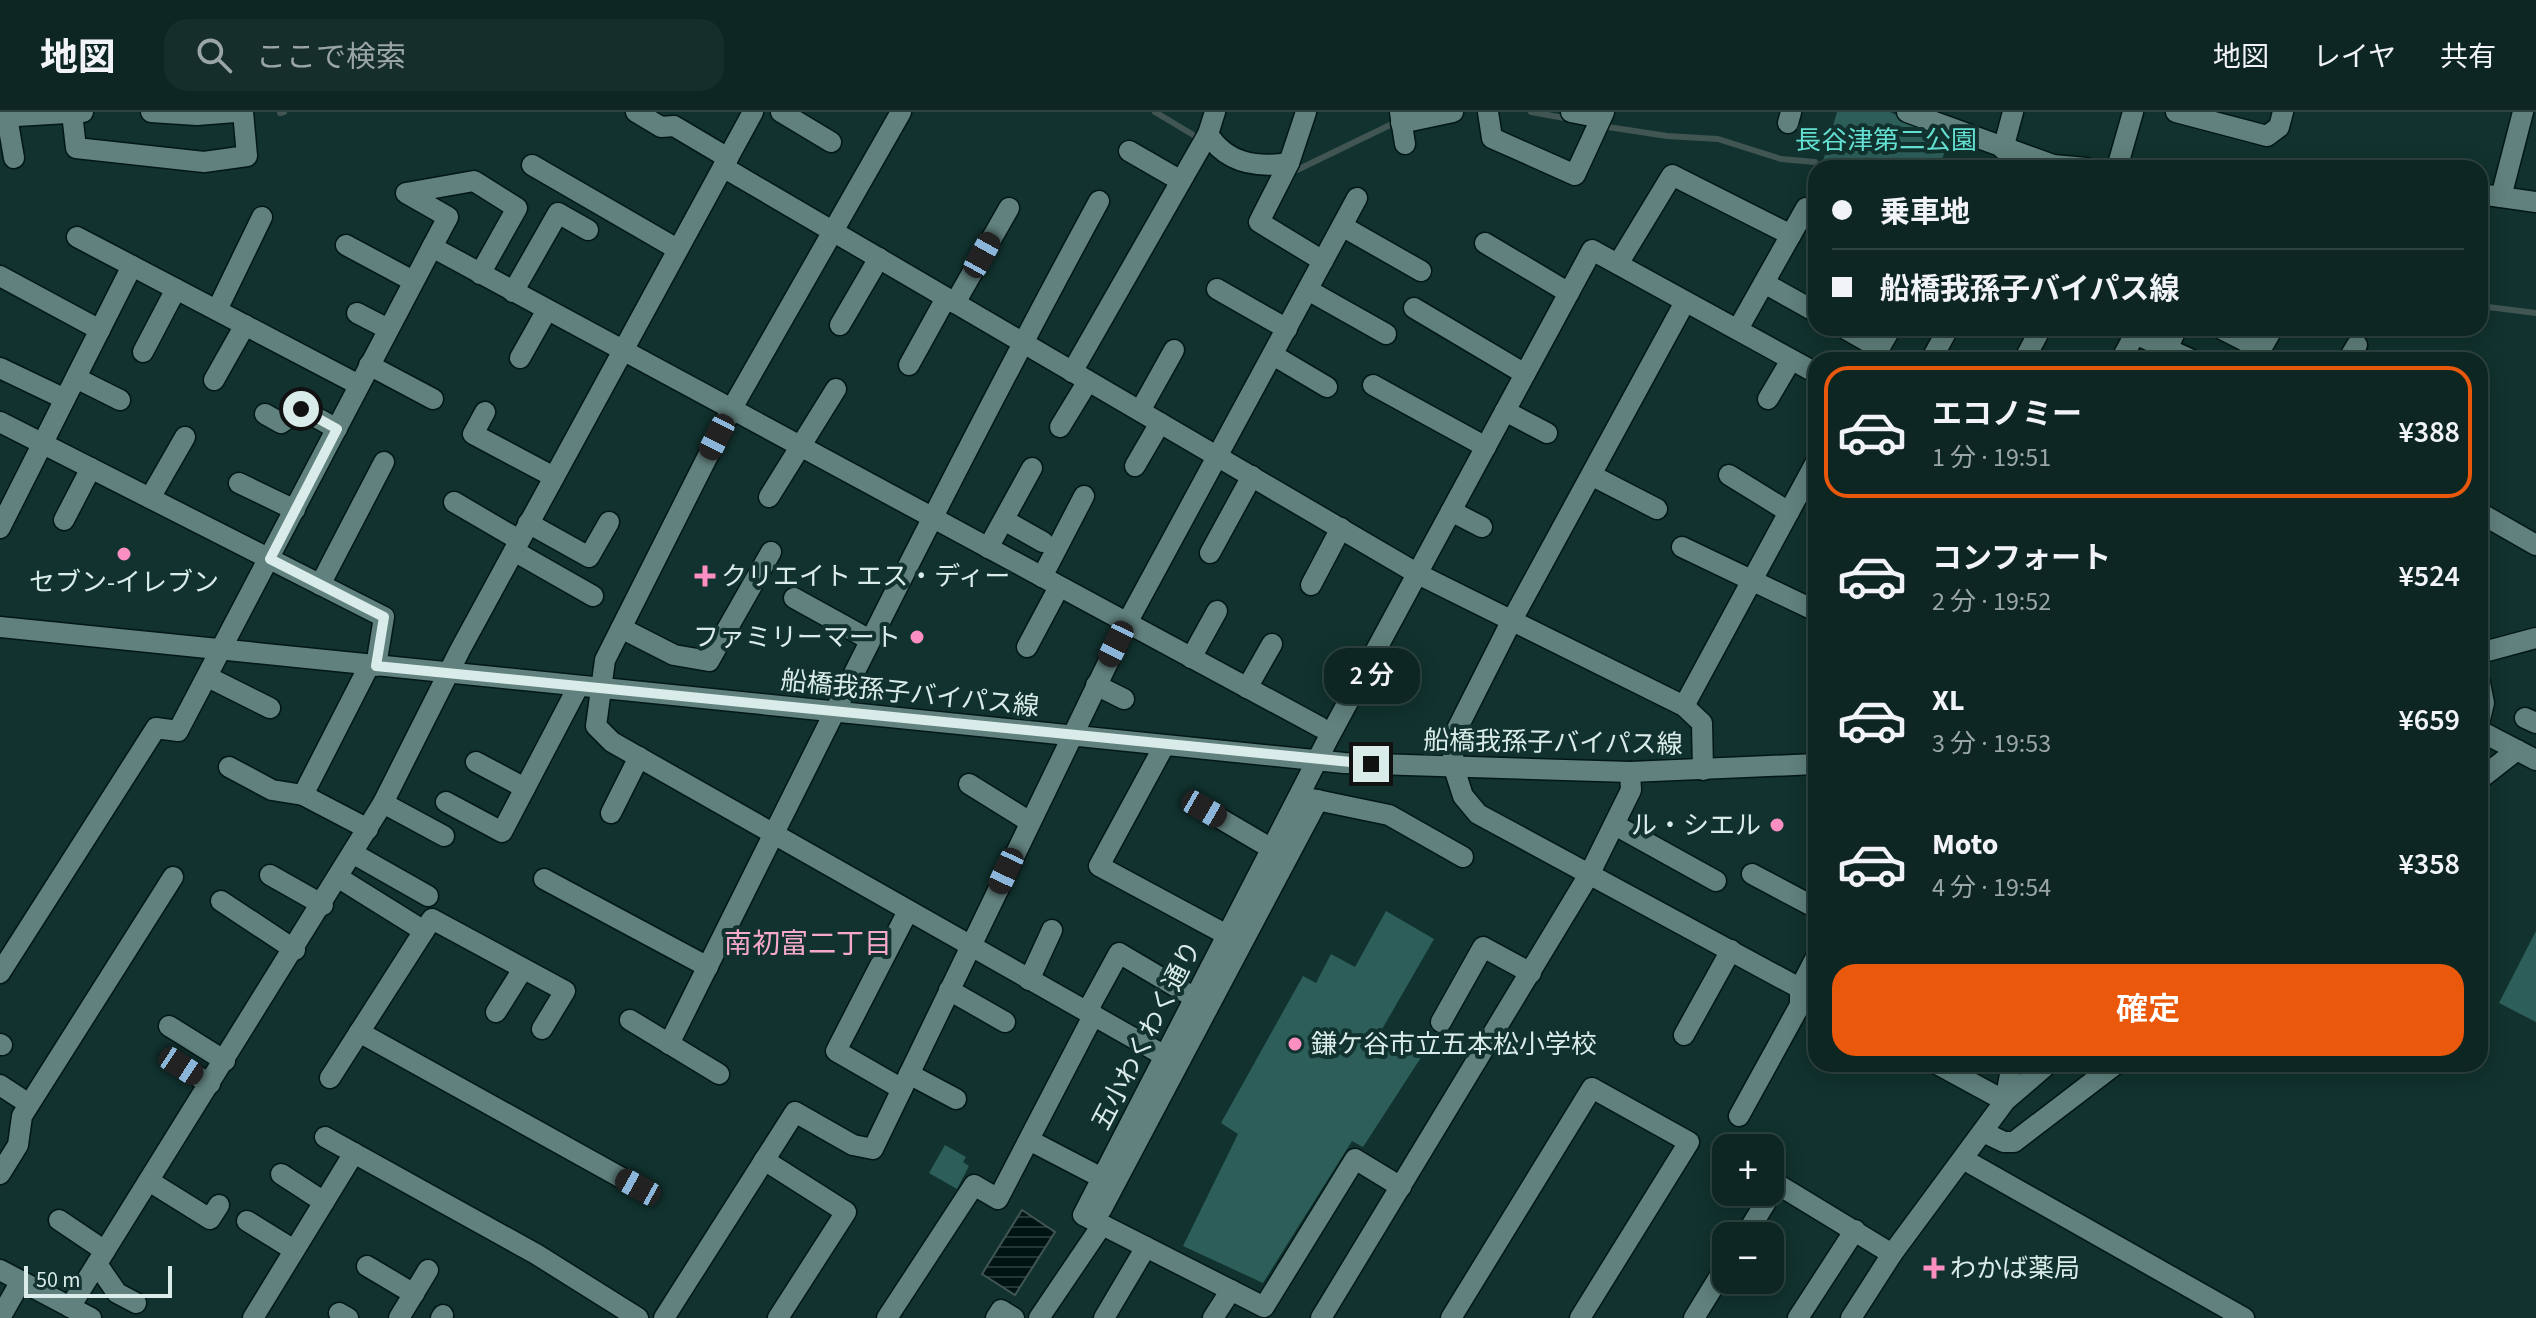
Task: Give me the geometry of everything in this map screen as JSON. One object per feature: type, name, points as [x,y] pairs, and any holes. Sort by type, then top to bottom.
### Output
[{"type":"street","points":[[151,112],[197,115],[235,112]]},
{"type":"street","points":[[14,158],[4,117],[65,113],[76,148],[204,162],[247,156],[243,112]]},
{"type":"street","points":[[636,112],[661,127],[674,126],[834,231],[1418,574],[1684,706],[1702,723],[1703,770]]},
{"type":"street","points":[[70,1307],[354,854],[447,674],[753,112]]},
{"type":"street","points":[[781,112],[831,142]]},
{"type":"street","points":[[901,112],[731,410],[605,660],[596,726],[612,742],[1165,1056]]},
{"type":"street","points":[[1060,427],[1080,376],[1208,134],[1215,112]]},
{"type":"street","points":[[1306,112],[1289,163],[1259,222],[1323,261]]},
{"type":"street","points":[[1402,126],[1453,112]]},
{"type":"street","points":[[1488,112],[1492,138],[1575,175],[1602,115],[1571,112]]},
{"type":"street","points":[[1907,112],[2037,160]]},
{"type":"street","points":[[2003,149],[2013,112]]},
{"type":"street","points":[[2119,160],[2133,112]]},
{"type":"street","points":[[2183,113],[2267,136],[2279,127],[2283,112]]},
{"type":"street","points":[[2523,112],[2490,196],[2536,202]]},
{"type":"street","points":[[1208,134],[1217,148],[1242,162],[1260,167],[1289,163]]},
{"type":"street","points":[[1129,151],[1181,181]]},
{"type":"street","points":[[532,165],[677,249]]},
{"type":"street","points":[[1791,235],[1672,175],[1618,264],[1808,369]]},
{"type":"street","points":[[0,973],[156,728],[178,731],[270,559],[448,217],[406,193],[474,181],[517,208],[480,274]]},
{"type":"street","points":[[664,1318],[795,1112],[853,1145],[873,1149],[1127,623],[1357,198]]},
{"type":"street","points":[[669,1044],[870,640],[1022,343],[1099,201]]},
{"type":"street","points":[[909,365],[1009,208]]},
{"type":"street","points":[[1738,329],[1808,209]]},
{"type":"street","points":[[513,292],[558,213],[588,230]]},
{"type":"street","points":[[217,310],[262,217]]},
{"type":"street","points":[[1342,226],[1421,271]]},
{"type":"street","points":[[77,237],[359,385]]},
{"type":"street","points":[[1485,243],[1569,293]]},
{"type":"street","points":[[346,245],[413,281]]},
{"type":"street","points":[[432,247],[1320,727]]},
{"type":"street","name":"五小わくわく通り","points":[[1098,1223],[1083,1215],[1272,849],[1308,798],[1318,760],[1592,250],[1618,264]]},
{"type":"street","points":[[840,325],[879,258]]},
{"type":"street","points":[[0,528],[132,266]]},
{"type":"street","points":[[0,276],[100,330]]},
{"type":"street","points":[[1764,283],[1808,308]]},
{"type":"street","points":[[143,352],[176,289]]},
{"type":"street","points":[[1217,289],[1287,329]]},
{"type":"street","points":[[1308,290],[1386,334]]},
{"type":"street","points":[[1685,302],[1512,620],[1452,739],[1454,768],[1463,796],[1478,814],[1808,992],[1739,1116]]},
{"type":"street","points":[[1414,308],[1525,374]]},
{"type":"street","points":[[520,358],[547,310]]},
{"type":"street","points":[[357,313],[388,329]]},
{"type":"street","points":[[214,380],[245,325]]},
{"type":"street","points":[[1854,336],[1874,352]]},
{"type":"street","points":[[2140,336],[2177,352]]},
{"type":"street","points":[[2168,347],[2173,336]]},
{"type":"street","points":[[2236,336],[2261,349],[2268,336]]},
{"type":"street","points":[[1140,411],[1174,350]]},
{"type":"street","points":[[1273,355],[1327,387]]},
{"type":"street","points":[[1768,399],[1791,360]]},
{"type":"street","points":[[369,365],[433,399]]},
{"type":"street","points":[[0,368],[65,399]]},
{"type":"street","points":[[76,378],[120,400]]},
{"type":"street","points":[[1373,385],[1486,447]]},
{"type":"street","points":[[769,497],[836,389]]},
{"type":"street","points":[[265,414],[281,423],[301,409],[337,429]]},
{"type":"street","points":[[1505,411],[1547,433]]},
{"type":"street","points":[[485,412],[473,434],[554,477]]},
{"type":"street","points":[[0,422],[384,617],[373,666],[303,795]]},
{"type":"street","points":[[1135,466],[1160,423]]},
{"type":"street","points":[[150,498],[185,437]]},
{"type":"street","points":[[320,585],[384,462]]},
{"type":"street","points":[[64,520],[91,468]]},
{"type":"street","points":[[988,548],[1032,468]]},
{"type":"street","points":[[1729,475],[1789,512]]},
{"type":"street","points":[[1210,553],[1252,476]]},
{"type":"street","points":[[1593,476],[1657,509]]},
{"type":"street","points":[[1684,706],[1808,477]]},
{"type":"street","points":[[239,483],[295,510]]},
{"type":"street","points":[[1027,647],[1084,496]]},
{"type":"street","points":[[454,502],[521,538],[593,596]]},
{"type":"street","points":[[1451,511],[1482,527]]},
{"type":"street","points":[[2488,517],[2536,544]]},
{"type":"street","points":[[1004,520],[1043,542]]},
{"type":"street","points":[[521,538],[589,557],[609,522]]},
{"type":"street","points":[[1311,585],[1341,528]]},
{"type":"street","points":[[1682,547],[1808,607]]},
{"type":"street","points":[[703,698],[709,661],[771,552]]},
{"type":"street","points":[[794,598],[870,640]]},
{"type":"street","points":[[1191,658],[1217,611]]},
{"type":"street","name":"船橋我孫子バイパス線","points":[[0,627],[1318,760],[1454,768],[1630,772],[1808,764]]},
{"type":"street","points":[[621,628],[674,655],[709,661]]},
{"type":"street","points":[[2488,651],[2536,638]]},
{"type":"street","points":[[1247,688],[1272,644]]},
{"type":"street","points":[[208,677],[270,708]]},
{"type":"street","points":[[1096,685],[1124,699]]},
{"type":"street","points":[[446,802],[502,832],[578,687]]},
{"type":"street","points":[[2488,735],[2536,760]]},
{"type":"street","points":[[1164,746],[1099,866],[1227,935]]},
{"type":"street","points":[[2488,773],[2517,750]]},
{"type":"street","points":[[611,813],[639,757]]},
{"type":"street","points":[[476,762],[525,788]]},
{"type":"street","points":[[229,767],[272,790],[303,795],[368,829]]},
{"type":"street","points":[[1321,1318],[1590,873],[1631,790],[1630,772]]},
{"type":"street","points":[[969,784],[1030,822]]},
{"type":"street","points":[[1039,1318],[1098,1223],[1308,798],[1389,815],[1463,857]]},
{"type":"street","points":[[383,803],[444,836]]},
{"type":"street","points":[[1204,809],[1272,849]]},
{"type":"street","points":[[1615,825],[1716,881]]},
{"type":"street","points":[[354,854],[428,896]]},
{"type":"street","points":[[1752,874],[1808,904]]},
{"type":"street","points":[[270,875],[323,905]]},
{"type":"street","points":[[0,1174],[18,1145],[22,1116],[173,877]]},
{"type":"street","points":[[339,878],[424,931]]},
{"type":"street","points":[[544,879],[708,967]]},
{"type":"street","points":[[221,901],[295,950]]},
{"type":"street","points":[[908,911],[836,1051],[906,1082],[956,1099]]},
{"type":"street","points":[[330,1078],[432,919],[565,991],[542,1029]]},
{"type":"street","points":[[1029,980],[1052,930]]},
{"type":"street","points":[[1441,1022],[1483,947],[1531,973]]},
{"type":"street","points":[[1684,1035],[1731,950]]},
{"type":"street","points":[[887,1318],[974,1185],[998,1199],[1093,1016],[1090,1006],[1119,953],[1195,998]]},
{"type":"street","points":[[496,1012],[523,969]]},
{"type":"street","points":[[949,990],[1005,1022]]},
{"type":"street","points":[[630,1020],[719,1074]]},
{"type":"street","points":[[169,1026],[225,1061]]},
{"type":"street","points":[[359,1032],[638,1187]]},
{"type":"street","points":[[181,1066],[210,1084]]},
{"type":"street","points":[[1952,1072],[2005,1101]]},
{"type":"street","points":[[2005,1101],[2010,1072]]},
{"type":"street","points":[[1857,1316],[1892,1254],[2005,1101],[2039,1072]]},
{"type":"street","points":[[1983,1132],[2004,1142],[2014,1142],[2105,1072]]},
{"type":"street","points":[[0,1085],[29,1104]]},
{"type":"street","points":[[1451,1318],[1592,1088],[1689,1142],[1580,1318]]},
{"type":"street","points":[[325,1137],[536,1254],[638,1318]]},
{"type":"street","points":[[1029,1140],[1102,1178]]},
{"type":"street","points":[[253,1318],[354,1153]]},
{"type":"street","points":[[1098,1223],[1264,1307],[1355,1159],[1401,1187]]},
{"type":"street","points":[[1963,1159],[2244,1318]]},
{"type":"street","points":[[764,1160],[846,1212],[778,1318]]},
{"type":"street","points":[[281,1174],[324,1202]]},
{"type":"street","points":[[149,1181],[210,1219],[219,1205]]},
{"type":"street","points":[[1754,1222],[1777,1184],[1892,1254]]},
{"type":"street","points":[[59,1220],[101,1257],[117,1293],[136,1303]]},
{"type":"street","points":[[247,1221],[294,1250]]},
{"type":"street","points":[[1798,1318],[1855,1230]]},
{"type":"street","points":[[1104,1318],[1146,1247]]},
{"type":"street","points":[[367,1266],[414,1294]]},
{"type":"street","points":[[0,1270],[91,1318]]},
{"type":"street","points":[[399,1318],[428,1270]]},
{"type":"street","points":[[0,1318],[21,1281]]},
{"type":"street","points":[[1694,1318],[1712,1289]]},
{"type":"street","points":[[1213,1318],[1231,1290]]},
{"type":"street","points":[[996,1318],[1001,1310],[1014,1318]]},
{"type":"green space","name":"長谷津第二公園","points":[[1837,112],[1890,112],[1949,140],[1942,160],[1823,160]]},
{"type":"green space","points":[[1386,911],[1434,939],[1381,1031],[1422,1056],[1363,1147],[1352,1141],[1263,1283],[1183,1246],[1238,1134],[1221,1123],[1303,976],[1316,983],[1331,954],[1355,967]]},
{"type":"green space","points":[[2536,931],[2536,1022],[2499,1003]]},
{"type":"green space","points":[[945,1145],[966,1157],[963,1162],[969,1166],[957,1189],[929,1173]]},
{"type":"shaded area","points":[[1022,1210],[1055,1232],[1015,1295],[982,1274]]},
{"type":"waterway","points":[[280,113],[284,112]]},
{"type":"waterway","points":[[1155,112],[1200,139]]},
{"type":"waterway","points":[[1531,112],[1570,119]]},
{"type":"waterway","points":[[1297,170],[1390,125]]},
{"type":"waterway","points":[[1608,127],[1667,136],[1718,139],[1781,159],[1808,161]]},
{"type":"waterway","points":[[2488,307],[2536,313]]},
{"type":"place","name":"セブン-イレブン","points":[[124,554]]},
{"type":"place","name":"クリエイト エス・ディー","points":[[705,576]]},
{"type":"place","name":"ファミリーマート","points":[[917,637]]},
{"type":"place","name":"ル・シエル","points":[[1777,825]]},
{"type":"place","name":"鎌ケ谷市立五本松小学校","points":[[1295,1044]]},
{"type":"place","name":"わかば薬局","points":[[1934,1268]]},
{"type":"district","name":"南初富二丁目","points":[[808,943]]},
{"type":"route","points":[[301,409],[337,429],[270,559],[384,617],[376,666],[1371,764]]}]
